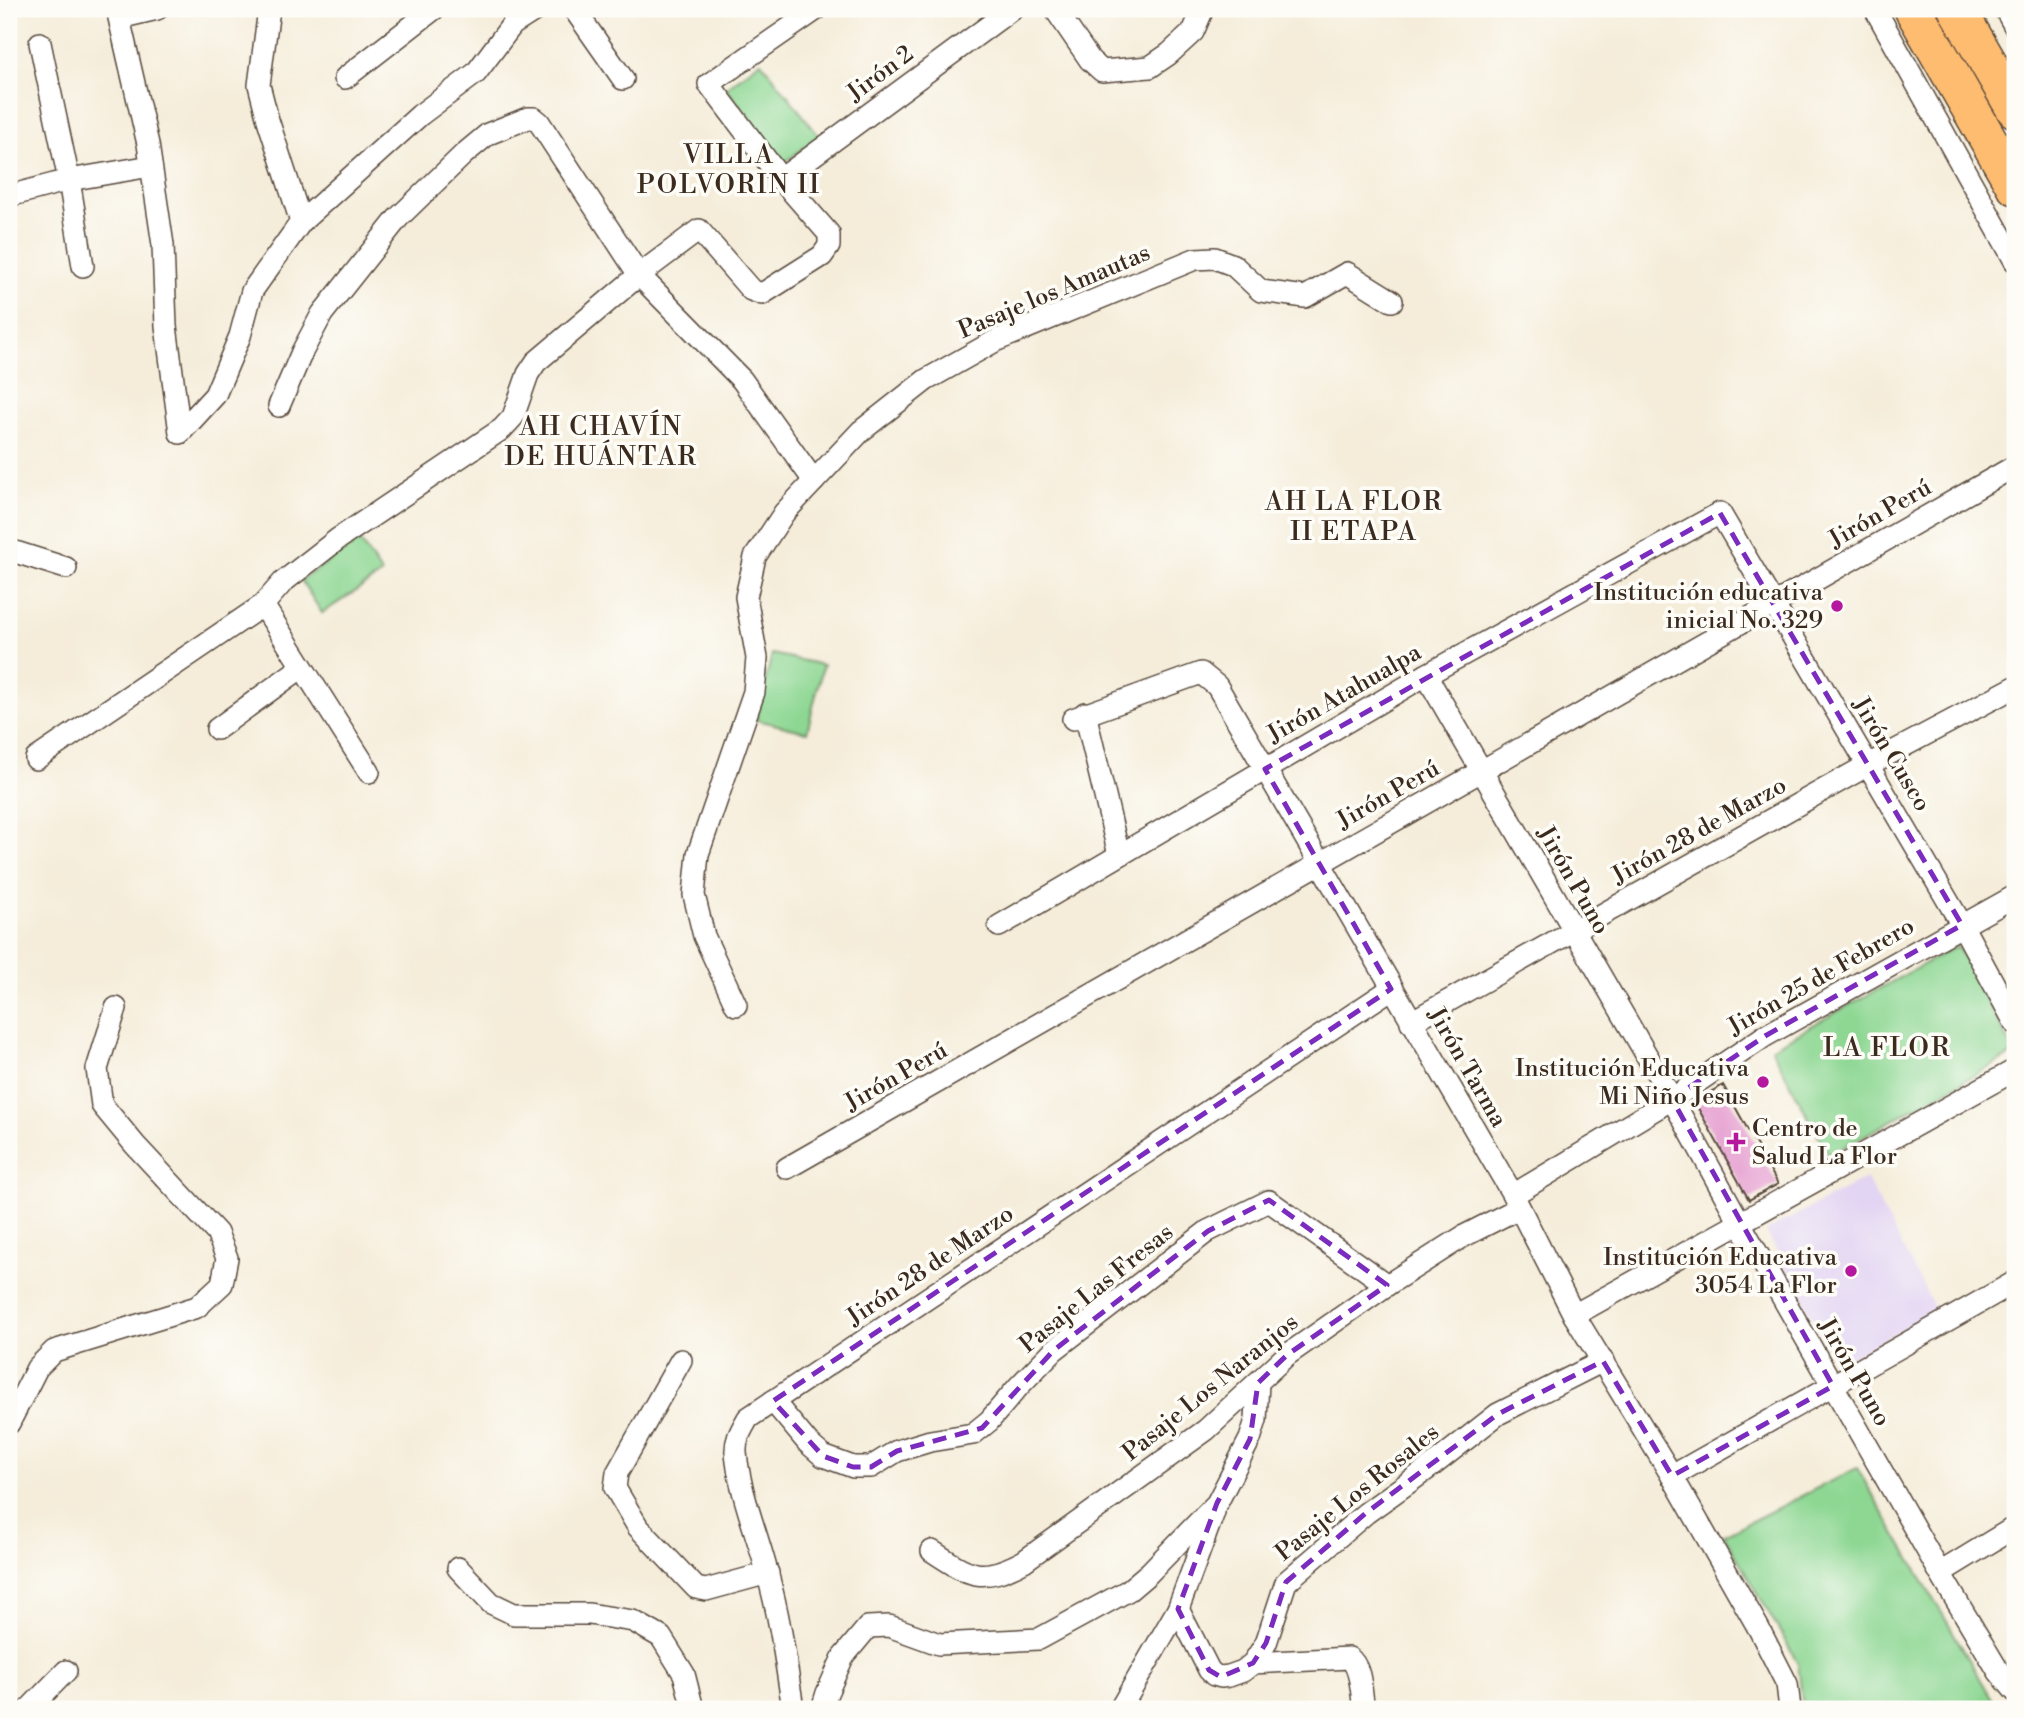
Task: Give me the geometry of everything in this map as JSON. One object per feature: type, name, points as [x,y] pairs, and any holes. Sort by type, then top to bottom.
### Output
[{"type":"highway","points":[[1913,9],[2015,186]]},
{"type":"highway","points":[[1957,9],[2015,109]]},
{"type":"street","points":[[157,9],[119,18],[148,144],[163,245],[166,326],[180,433],[215,395],[240,335],[252,291],[301,222],[420,115],[476,73],[512,25],[537,9]]},
{"type":"street","points":[[269,9],[259,85],[301,222]]},
{"type":"street","points":[[345,78],[434,9]]},
{"type":"street","points":[[574,9],[623,79]]},
{"type":"street","points":[[36,759],[263,605],[284,582],[338,539],[502,429],[513,417],[528,374],[536,362],[639,275],[699,230],[751,290],[762,295],[822,256],[829,246],[829,234],[781,179],[709,84],[817,9]]},
{"type":"street","points":[[1055,9],[1096,68],[1102,71],[1150,67],[1193,32],[1203,9]]},
{"type":"street","points":[[1875,9],[2015,261]]},
{"type":"street","points":[[2005,9],[2015,27]]},
{"type":"street","name":"Jirón 2","points":[[781,179],[1004,11]]},
{"type":"street","points":[[40,43],[69,180],[83,266]]},
{"type":"street","points":[[279,406],[322,314],[398,218],[488,134],[534,118],[639,275],[741,380],[814,481]]},
{"type":"street","points":[[9,197],[69,180],[151,166]]},
{"type":"street","name":"Pasaje los Amautas","points":[[736,1005],[704,936],[694,895],[698,854],[754,692],[757,658],[746,597],[755,557],[784,513],[862,431],[926,380],[995,341],[1195,260],[1215,258],[1233,265],[1261,291],[1305,297],[1347,272],[1392,300]]},
{"type":"street","name":"Jirón Perú","points":[[787,1168],[2015,466]]},
{"type":"street","name":"Jirón Cusco","points":[[1720,513],[1962,925],[2015,1023]]},
{"type":"street","name":"Jirón Atahualpa","points":[[999,926],[1426,675],[1720,513]]},
{"type":"street","points":[[9,550],[66,568]]},
{"type":"street","points":[[263,605],[369,772]]},
{"type":"street","points":[[217,729],[302,667]]},
{"type":"street","name":"Jirón Tarma","points":[[1119,855],[1079,716],[1201,674],[1217,686],[1516,1201],[1574,1315],[1672,1476],[1759,1629],[1787,1684],[1790,1709]]},
{"type":"street","name":"Jirón Puno","points":[[1426,675],[1672,1099],[1940,1573],[1999,1672],[2015,1691]]},
{"type":"street","name":"Jirón 28 de Marzo","points":[[1411,1022],[1868,765],[2015,687]]},
{"type":"street","name":"Jirón 25 de Febrero","points":[[1516,1201],[1765,1036],[2015,896]]},
{"type":"street","name":"Jirón 28 de Marzo","points":[[793,1709],[780,1626],[768,1573],[742,1488],[736,1450],[738,1437],[748,1418],[1391,989]]},
{"type":"street","points":[[9,1423],[37,1367],[54,1351],[197,1307],[222,1284],[228,1258],[217,1233],[135,1146],[103,1105],[97,1069],[116,1008]]},
{"type":"street","points":[[1574,1315],[2015,1070]]},
{"type":"street","name":"Pasaje Las Fresas","points":[[773,1401],[808,1443],[823,1456],[853,1467],[871,1467],[897,1451],[930,1441],[973,1434],[989,1422],[1054,1350],[1208,1231],[1266,1201],[1271,1201],[1387,1285]]},
{"type":"street","name":"Pasaje Los Naranjos","points":[[932,1552],[965,1572],[984,1575],[1003,1573],[1024,1561],[1206,1430],[1287,1355],[1387,1285],[1516,1201]]},
{"type":"street","points":[[1672,1476],[2015,1282]]},
{"type":"street","points":[[681,1360],[617,1473],[615,1488],[638,1527],[696,1588],[706,1590],[768,1573]]},
{"type":"street","name":"Pasaje Los Rosales","points":[[1253,1663],[1266,1643],[1286,1582],[1356,1521],[1498,1414],[1603,1361]]},
{"type":"street","points":[[1120,1709],[1178,1609],[1217,1503],[1250,1439],[1256,1420],[1258,1383]]},
{"type":"street","points":[[822,1709],[843,1657],[869,1627],[889,1626],[939,1644],[1044,1637],[1129,1590],[1217,1503]]},
{"type":"street","points":[[1940,1573],[2015,1527]]},
{"type":"street","points":[[458,1568],[491,1603],[514,1614],[589,1614],[633,1621],[661,1637],[684,1674],[693,1709]]},
{"type":"street","points":[[1178,1609],[1214,1675],[1221,1677],[1235,1674],[1253,1663],[1349,1658],[1353,1660],[1356,1668],[1364,1709]]},
{"type":"street","points":[[29,1709],[66,1671]]},
{"type":"highlighted area","points":[[1720,513],[1962,925],[1765,1036],[1672,1099],[1833,1386],[1672,1476],[1603,1361],[1498,1414],[1366,1513],[1286,1582],[1266,1643],[1253,1663],[1221,1677],[1209,1670],[1178,1609],[1217,1503],[1250,1439],[1258,1383],[1287,1355],[1387,1285],[1269,1200],[1208,1231],[1054,1350],[982,1428],[897,1451],[871,1467],[853,1467],[823,1456],[773,1401],[1391,989],[1265,769]]},
{"type":"shaded area","name":"Institución Educativa 3054 La Flor","points":[[1866,1178],[1936,1311],[1837,1364],[1766,1231]]},
{"type":"green space","points":[[761,61],[819,136],[784,163],[726,88]]},
{"type":"green space","points":[[360,541],[382,574],[322,613],[301,580]]},
{"type":"green space","points":[[772,654],[823,665],[807,732],[756,720]]},
{"type":"green space","points":[[1957,946],[2015,1053],[1829,1155],[1771,1048]]},
{"type":"green space","points":[[1857,1468],[1998,1709],[1803,1709],[1798,1663],[1724,1535]]},
{"type":"building","name":"Centro de Salud La Flor","points":[[1723,1085],[1778,1184],[1749,1200],[1694,1101]]},
{"type":"place","name":"Institución educativa inicial No. 329","points":[[1837,606]]},
{"type":"place","name":"Institución Educativa Mi Niño Jesus","points":[[1763,1082]]},
{"type":"place","name":"Centro de Salud La Flor","points":[[1736,1142]]},
{"type":"place","name":"Institución Educativa 3054 La Flor","points":[[1851,1271]]},
{"type":"district","name":"VILLA POLVORIN II","points":[[729,169]]},
{"type":"district","name":"AH CHAVÍN DE HUÁNTAR","points":[[601,441]]},
{"type":"district","name":"AH LA FLOR II ETAPA","points":[[1354,516]]},
{"type":"district","name":"LA FLOR","points":[[1887,1047]]}]
